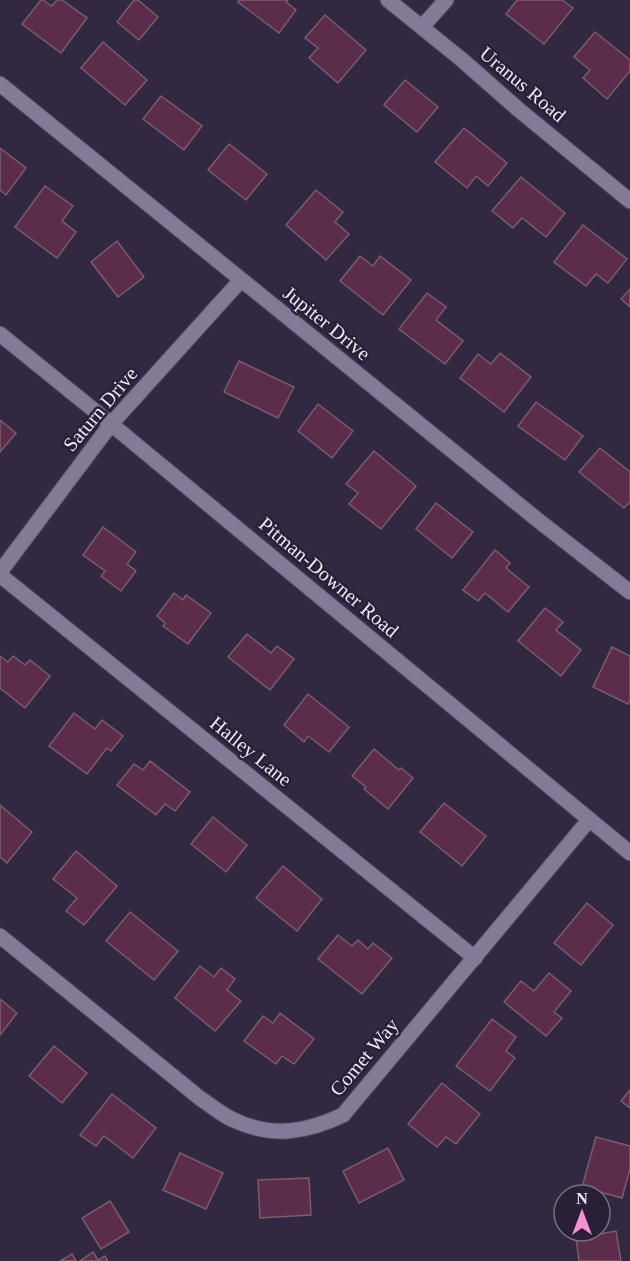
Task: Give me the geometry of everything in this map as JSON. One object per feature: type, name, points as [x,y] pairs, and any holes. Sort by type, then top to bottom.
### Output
[{"type":"street","name":"Uranus Road","points":[[388,0],[630,201]]},
{"type":"street","points":[[422,27],[446,0]]},
{"type":"street","name":"Jupiter Drive","points":[[0,84],[539,521],[630,592]]},
{"type":"street","name":"Saturn Drive","points":[[0,574],[111,424],[241,280]]},
{"type":"street","name":"Pitman-Downer Road","points":[[0,334],[630,853]]},
{"type":"street","name":"Halley Lane","points":[[0,574],[475,958]]},
{"type":"street","name":"Comet Way","points":[[0,936],[201,1099],[234,1121],[256,1129],[276,1132],[314,1127],[343,1115],[589,820]]},
{"type":"building","points":[[41,0],[52,6],[57,0],[62,0],[87,18],[61,53],[22,24]]},
{"type":"building","points":[[134,0],[138,0],[158,17],[139,40],[117,22]]},
{"type":"building","points":[[239,0],[288,0],[286,2],[296,10],[279,33],[238,2]]},
{"type":"building","points":[[517,0],[562,0],[573,8],[544,44],[506,14]]},
{"type":"building","points":[[325,15],[366,50],[338,83],[309,58],[318,48],[305,38]]},
{"type":"building","points":[[595,32],[630,60],[630,71],[607,99],[583,78],[590,70],[574,57]]},
{"type":"building","points":[[103,42],[147,80],[125,105],[81,68]]},
{"type":"building","points":[[405,80],[438,107],[417,132],[384,105]]},
{"type":"building","points":[[161,96],[202,126],[184,150],[143,119]]},
{"type":"building","points":[[464,128],[507,163],[488,186],[476,176],[467,188],[435,162]]},
{"type":"building","points":[[229,144],[267,174],[246,200],[208,170]]},
{"type":"building","points":[[0,148],[26,168],[6,195],[0,190]]},
{"type":"building","points":[[521,177],[565,213],[546,237],[522,218],[513,228],[492,211]]},
{"type":"building","points":[[45,186],[73,206],[62,221],[76,232],[57,258],[15,227]]},
{"type":"building","points":[[316,190],[343,212],[335,222],[349,234],[326,260],[286,225]]},
{"type":"building","points":[[583,225],[627,259],[608,283],[596,274],[586,286],[554,262]]},
{"type":"building","points":[[117,241],[144,277],[118,297],[91,262]]},
{"type":"building","points":[[360,256],[373,266],[380,256],[411,280],[383,315],[340,281]]},
{"type":"building","points":[[630,289],[630,307],[621,299]]},
{"type":"building","points":[[427,293],[446,307],[436,320],[463,341],[445,364],[399,329]]},
{"type":"building","points":[[500,353],[531,377],[504,412],[460,378],[478,354],[491,364]]},
{"type":"building","points":[[239,361],[294,387],[278,418],[224,392]]},
{"type":"building","points":[[536,402],[583,436],[565,460],[518,426]]},
{"type":"building","points":[[318,404],[353,431],[332,458],[298,431]]},
{"type":"building","points":[[0,420],[16,433],[0,452]]},
{"type":"building","points":[[600,448],[630,472],[630,502],[624,508],[579,472]]},
{"type":"building","points":[[374,451],[416,486],[381,529],[349,504],[358,493],[346,484]]},
{"type":"building","points":[[436,503],[473,532],[452,558],[416,529]]},
{"type":"building","points":[[103,527],[136,552],[127,564],[136,571],[121,591],[101,576],[105,571],[83,555]]},
{"type":"building","points":[[495,550],[510,563],[506,568],[529,587],[508,612],[485,593],[478,601],[463,590]]},
{"type":"building","points":[[174,593],[183,600],[186,595],[211,613],[188,644],[163,626],[165,623],[157,616]]},
{"type":"building","points":[[545,608],[563,622],[556,630],[581,650],[561,676],[518,641]]},
{"type":"building","points":[[247,634],[271,653],[277,646],[294,659],[270,690],[228,657]]},
{"type":"building","points":[[612,647],[630,656],[630,700],[628,704],[593,687]]},
{"type":"building","points":[[0,656],[8,662],[13,656],[25,665],[30,660],[50,676],[25,708],[0,688]]},
{"type":"building","points":[[308,694],[349,727],[329,752],[308,736],[304,742],[284,725]]},
{"type":"building","points":[[74,713],[95,729],[102,720],[123,736],[111,751],[107,748],[87,774],[49,746]]},
{"type":"building","points":[[374,749],[399,770],[401,768],[413,778],[388,809],[352,776]]},
{"type":"building","points":[[150,761],[190,792],[175,811],[165,804],[156,815],[117,785],[134,764],[143,770]]},
{"type":"building","points":[[444,803],[486,836],[462,866],[420,832]]},
{"type":"building","points":[[0,805],[32,832],[7,863],[0,857]]},
{"type":"building","points":[[213,817],[247,845],[226,872],[191,844]]},
{"type":"building","points":[[76,851],[117,886],[84,925],[66,911],[77,898],[53,879]]},
{"type":"building","points":[[283,866],[322,899],[297,931],[256,898]]},
{"type":"building","points":[[587,903],[613,925],[581,965],[554,943]]},
{"type":"building","points":[[130,912],[178,951],[154,980],[106,941]]},
{"type":"building","points":[[338,935],[352,946],[358,940],[368,949],[373,943],[392,958],[362,994],[318,959]]},
{"type":"building","points":[[200,966],[214,977],[221,968],[235,979],[227,990],[241,1001],[215,1031],[175,998]]},
{"type":"building","points":[[549,973],[571,991],[554,1012],[562,1018],[546,1036],[504,1002],[521,981],[534,991]]},
{"type":"building","points":[[0,999],[17,1013],[0,1035]]},
{"type":"building","points":[[280,1013],[314,1039],[294,1064],[282,1056],[276,1064],[244,1041],[263,1016],[273,1023]]},
{"type":"building","points":[[492,1019],[516,1037],[506,1051],[515,1058],[490,1091],[456,1066]]},
{"type":"building","points":[[54,1046],[87,1073],[62,1103],[29,1076]]},
{"type":"building","points":[[442,1083],[480,1114],[456,1144],[446,1137],[437,1147],[408,1124]]},
{"type":"building","points":[[630,1090],[630,1108],[621,1101]]},
{"type":"building","points":[[112,1094],[156,1128],[133,1158],[104,1136],[96,1146],[80,1135]]},
{"type":"building","points":[[596,1137],[630,1146],[630,1169],[622,1198],[612,1195],[612,1183],[583,1183]]},
{"type":"building","points":[[388,1148],[404,1180],[359,1203],[343,1171]]},
{"type":"building","points":[[180,1153],[223,1173],[206,1209],[163,1190]]},
{"type":"building","points":[[309,1178],[311,1215],[260,1218],[258,1180]]},
{"type":"building","points":[[110,1201],[129,1232],[101,1249],[82,1218]]},
{"type":"building","points":[[616,1231],[621,1261],[579,1261],[577,1243],[612,1243],[612,1232]]},
{"type":"building","points":[[93,1252],[98,1260],[105,1256],[108,1261],[80,1261]]},
{"type":"building","points":[[72,1254],[76,1261],[60,1261]]}]
